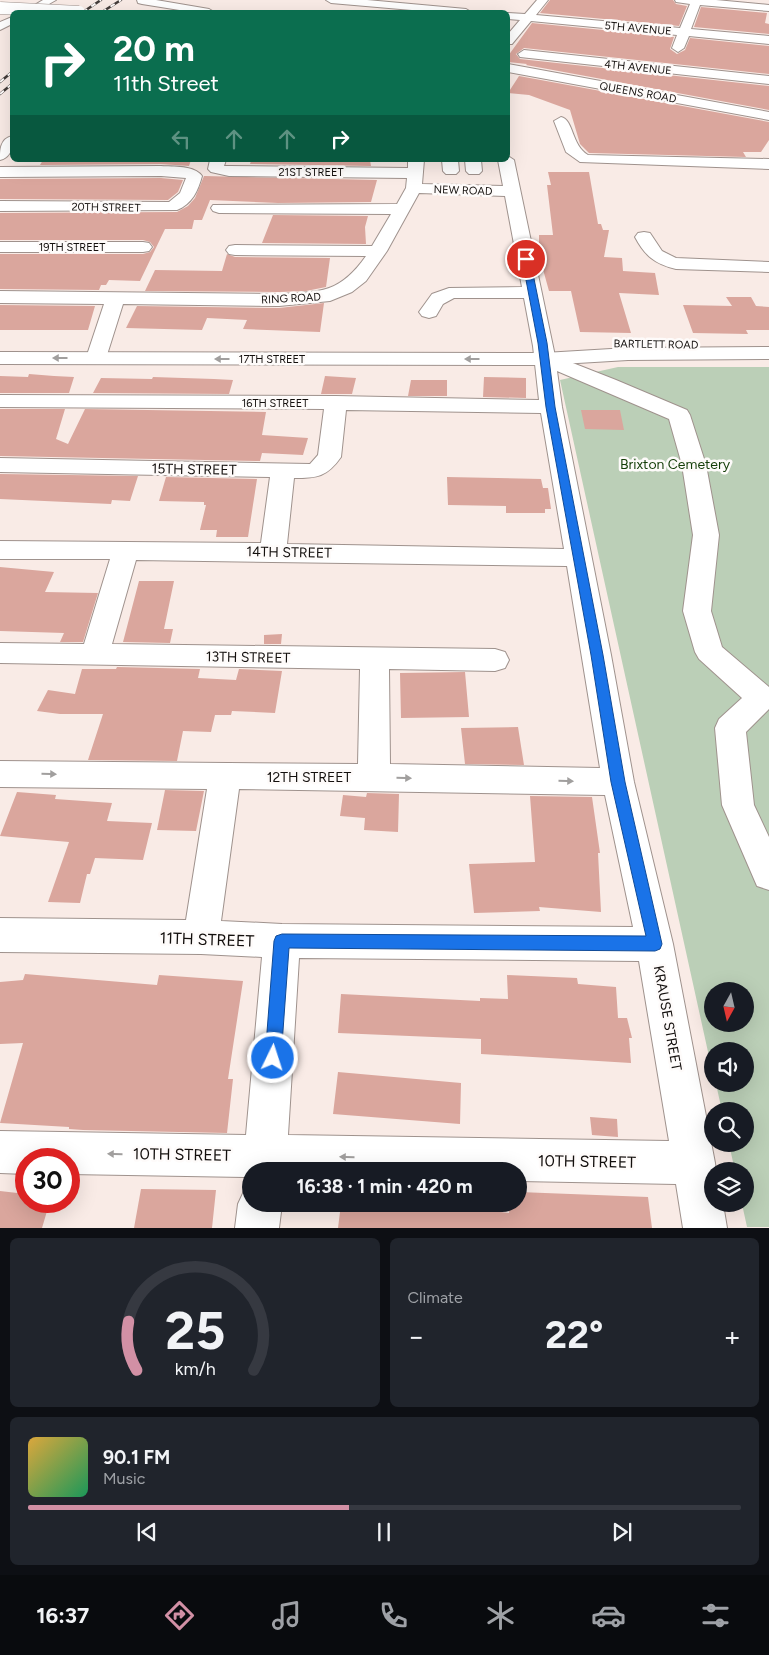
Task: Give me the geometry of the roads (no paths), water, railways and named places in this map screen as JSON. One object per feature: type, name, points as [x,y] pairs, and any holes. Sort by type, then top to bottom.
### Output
[{"type":"street","points":[[32,10],[51,0]]},
{"type":"street","points":[[331,0],[382,2],[449,10]]},
{"type":"street","points":[[510,39],[543,0]]},
{"type":"street","points":[[680,0],[769,8]]},
{"type":"street","points":[[142,1],[197,10]]},
{"type":"street","points":[[663,83],[697,1]]},
{"type":"street","points":[[212,10],[222,4]]},
{"type":"street","points":[[0,8],[40,10]]},
{"type":"street","name":"5TH AVENUE","points":[[510,16],[769,40]]},
{"type":"street","name":"4TH AVENUE","points":[[510,53],[663,83],[769,80]]},
{"type":"street","name":"QUEENS ROAD","points":[[510,68],[663,83],[769,116]]},
{"type":"street","points":[[561,121],[573,152],[585,159],[769,164]]},
{"type":"street","points":[[0,156],[10,144]]},
{"type":"street","name":"21ST STREET","points":[[218,162],[216,169],[229,171],[415,174]]},
{"type":"street","name":"KRAUSE STREET","points":[[506,162],[533,293],[551,407],[618,782],[655,944],[705,1228]]},
{"type":"street","name":"20TH STREET","points":[[0,172],[161,171],[182,172],[194,176],[184,201],[171,207],[0,206]]},
{"type":"street","name":"NEW ROAD","points":[[415,174],[512,191]]},
{"type":"street","name":"RING ROAD","points":[[0,297],[279,300],[322,297],[345,288],[354,282],[378,251],[402,209],[415,174]]},
{"type":"street","points":[[219,208],[402,209]]},
{"type":"street","points":[[257,236],[265,208]]},
{"type":"street","points":[[235,250],[257,236],[378,251]]},
{"type":"street","points":[[644,237],[653,254],[662,260],[676,264],[769,266]]},
{"type":"street","name":"19TH STREET","points":[[0,247],[143,247]]},
{"type":"street","points":[[429,312],[436,298],[442,294],[454,292],[533,293]]},
{"type":"street","points":[[99,350],[115,298]]},
{"type":"street","name":"17TH STREET","points":[[0,342],[99,350],[543,351]]},
{"type":"street","name":"BARTLETT ROAD","points":[[543,351],[769,345]]},
{"type":"street","name":"17TH STREET","points":[[0,358],[99,350]]},
{"type":"street","points":[[543,351],[609,384],[679,415],[694,465],[706,535],[698,611],[709,652],[765,698],[730,728],[738,805],[769,875]]},
{"type":"street","name":"BARTLETT ROAD","points":[[543,351],[628,354],[769,352]]},
{"type":"street","name":"16TH STREET","points":[[0,401],[551,407]]},
{"type":"street","name":"15TH STREET","points":[[0,465],[310,471],[318,469],[329,457],[336,404]]},
{"type":"street","points":[[273,552],[283,471]]},
{"type":"street","name":"14TH STREET","points":[[0,550],[273,552],[578,558]]},
{"type":"street","points":[[95,654],[125,551]]},
{"type":"street","name":"13TH STREET","points":[[0,653],[375,660],[495,660]]},
{"type":"street","points":[[374,777],[375,660]]},
{"type":"street","name":"12TH STREET","points":[[0,774],[374,777],[618,782]]},
{"type":"street","points":[[201,938],[226,776]]},
{"type":"street","name":"11TH STREET","points":[[0,935],[282,941],[655,944]]},
{"type":"street","points":[[264,1162],[282,941]]},
{"type":"street","name":"10TH STREET","points":[[0,1152],[242,1163]]},
{"type":"street","name":"10TH STREET","points":[[527,1163],[694,1163]]},
{"type":"street","points":[[257,1228],[259,1212]]},
{"type":"railway","points":[[86,10],[101,0]]},
{"type":"railway","points":[[105,10],[121,0]]},
{"type":"railway","points":[[0,82],[10,74]]},
{"type":"railway","points":[[0,94],[10,86]]},
{"type":"park label","name":"Brixton Cemetery","points":[[675,464]]}]
